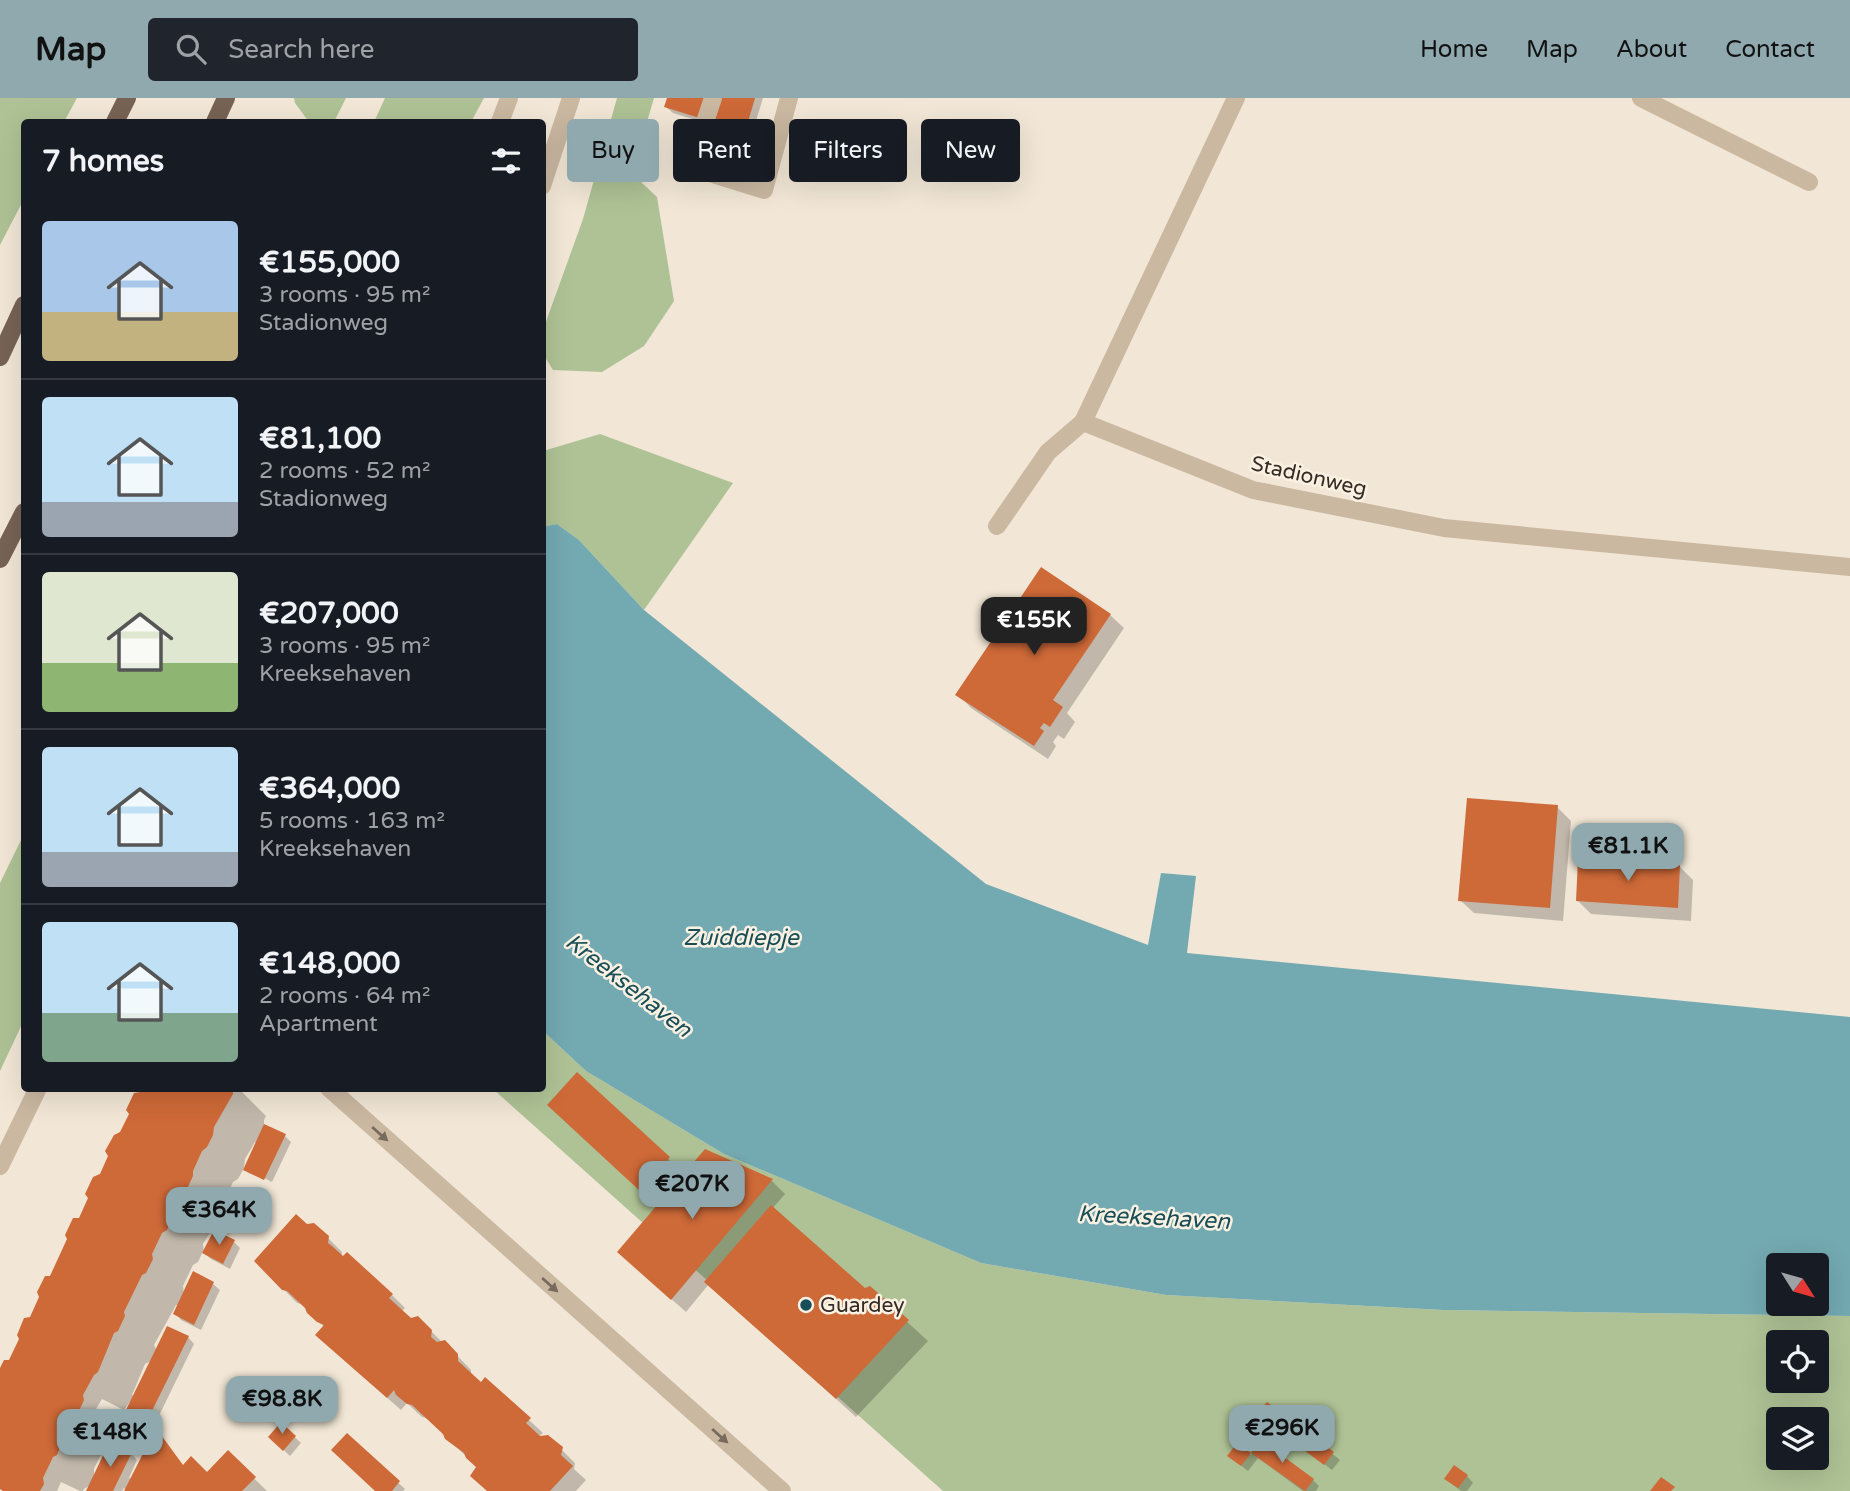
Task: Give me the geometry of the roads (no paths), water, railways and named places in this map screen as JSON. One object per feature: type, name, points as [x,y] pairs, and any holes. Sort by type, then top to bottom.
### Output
[{"type":"main road","points":[[116,119],[127,98]]},
{"type":"main road","points":[[216,119],[226,98]]},
{"type":"main road","points":[[0,357],[21,312]]},
{"type":"main road","points":[[0,559],[21,518]]},
{"type":"street","points":[[501,119],[509,98]]},
{"type":"street","points":[[546,174],[571,98]]},
{"type":"street","points":[[713,98],[690,167],[764,190],[789,98]]},
{"type":"street","points":[[997,526],[1048,452],[1083,422],[1236,98]]},
{"type":"street","points":[[1641,98],[1809,182]]},
{"type":"street","name":"Stadionweg","points":[[1083,422],[1253,490],[1444,528],[1850,567]]},
{"type":"street","points":[[0,1166],[36,1092]]},
{"type":"street","points":[[333,1092],[782,1491]]},
{"type":"water","name":"Zuiddiepje","points":[[557,524],[579,540],[644,610],[986,884],[1148,945],[1161,873],[1196,876],[1187,953],[1850,1017],[1850,1316],[1829,1316],[1829,1253],[1766,1253],[1766,1315],[1443,1310],[1166,1295],[981,1263],[724,1154],[586,1071],[546,1034],[546,526]]},
{"type":"place","name":"Guardey","points":[[806,1305]]},
{"type":"water label","name":"Kreeksehaven","points":[[629,985]]},
{"type":"water label","name":"Kreeksehaven","points":[[1154,1217]]}]
